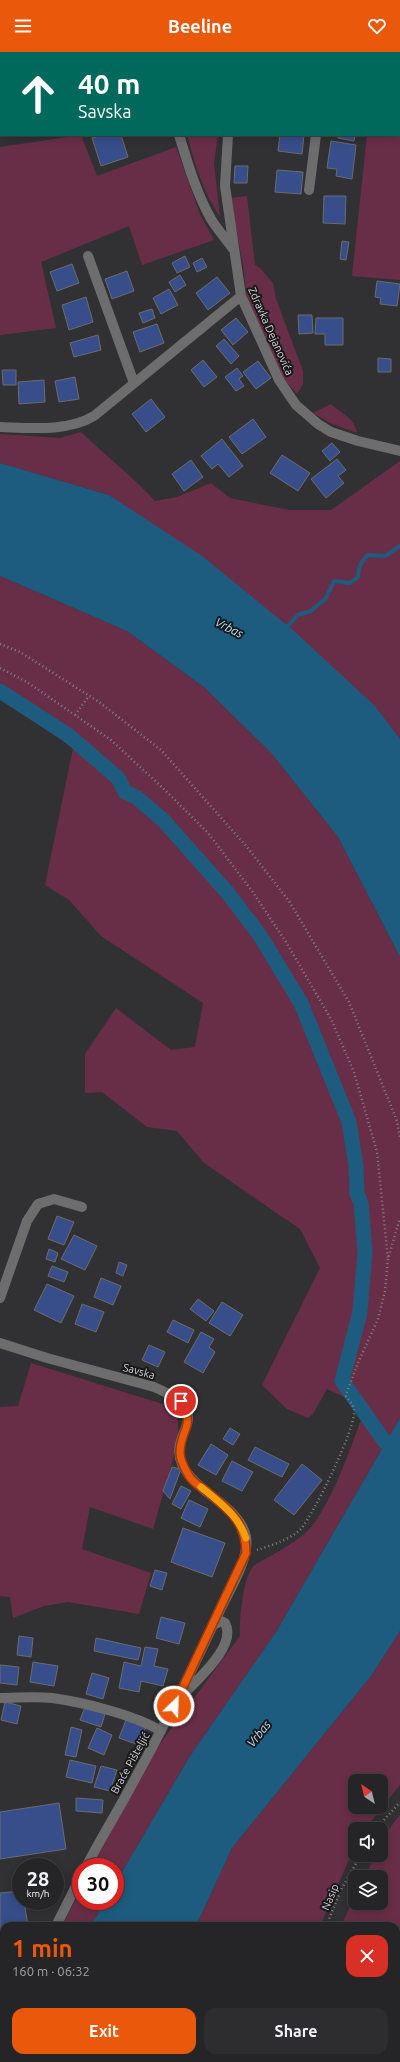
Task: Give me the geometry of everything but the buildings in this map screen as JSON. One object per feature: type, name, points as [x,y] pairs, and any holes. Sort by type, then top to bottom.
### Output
[{"type":"street","name":"Zdravka Dejanovića","points":[[179,136],[199,196],[212,220],[233,249],[241,296],[279,380],[296,405],[318,424],[331,432],[377,447],[400,451]]},
{"type":"street","points":[[228,136],[225,186],[232,228],[233,249]]},
{"type":"street","points":[[309,190],[316,136]]},
{"type":"street","points":[[88,256],[134,383]]},
{"type":"street","points":[[0,427],[52,427],[82,423],[241,296]]},
{"type":"street","points":[[0,1298],[27,1221],[38,1204],[54,1199],[82,1207]]},
{"type":"street","name":"Savska","points":[[0,1343],[47,1358],[154,1387],[181,1401],[187,1413],[188,1425],[181,1445],[181,1462],[190,1478],[229,1511],[242,1526],[246,1538],[246,1553],[213,1625]]},
{"type":"street","points":[[174,1706],[217,1659],[223,1649],[228,1636],[227,1626],[221,1621],[213,1625]]},
{"type":"street","name":"Braće Pišteljić","points":[[91,1858],[161,1731],[213,1625]]},
{"type":"street","points":[[0,1698],[52,1698],[126,1717],[152,1726],[161,1731]]},
{"type":"street","points":[[58,1922],[72,1894]]},
{"type":"path","points":[[0,644],[20,652],[89,696],[161,750],[247,847],[289,901],[350,1002],[394,1114],[400,1138]]},
{"type":"path","points":[[0,668],[27,682],[111,740],[208,833],[252,891],[281,935],[331,1019],[354,1072],[377,1152],[388,1259]]},
{"type":"path","points":[[75,715],[89,696]]},
{"type":"path","points":[[246,1553],[261,1549],[300,1530],[319,1502],[353,1421],[354,1408],[346,1396],[356,1366],[378,1319],[385,1291],[388,1259],[400,1218]]},
{"type":"path","points":[[382,1822],[400,1802]]},
{"type":"path","name":"Nasip","points":[[328,1922],[342,1888],[357,1862]]},
{"type":"shaded area","points":[[81,136],[97,176],[176,147],[200,214],[214,240],[142,265],[129,226],[41,262],[56,328],[0,335],[0,147]]},
{"type":"shaded area","points":[[187,136],[218,136],[214,163],[220,217],[204,187]]},
{"type":"shaded area","points":[[367,136],[400,136],[400,280],[352,276]]},
{"type":"shaded area","points":[[247,196],[255,265],[260,268],[273,283],[276,299],[303,371],[303,384],[297,394],[282,377],[247,299],[243,264],[230,198]]},
{"type":"shaded area","points":[[331,404],[354,423],[357,433],[330,423],[313,413]]},
{"type":"shaded area","points":[[81,432],[155,501],[177,497],[211,483],[230,498],[289,510],[331,510],[400,461],[400,739],[376,707],[109,495],[0,463],[0,434],[60,438]]},
{"type":"shaded area","points":[[0,576],[127,631],[205,688],[272,754],[338,837],[400,957],[400,1418],[276,1632],[190,1756],[124,1869],[124,1858],[97,1858],[151,1756],[240,1636],[242,1599],[250,1571],[257,1563],[296,1541],[313,1525],[325,1506],[338,1479],[366,1407],[327,1389],[313,1414],[308,1418],[287,1409],[262,1385],[320,1268],[300,1229],[204,1163],[177,1131],[147,1127],[102,1092],[85,1093],[85,1054],[116,1008],[171,1050],[195,1047],[203,1003],[101,936],[69,900],[45,885],[73,748],[0,698]]},
{"type":"shaded area","points":[[31,1363],[169,1406],[177,1417],[179,1438],[153,1529],[90,1507],[82,1549],[151,1573],[139,1614],[68,1602],[44,1606],[13,1618],[10,1597],[0,1596],[0,1407],[18,1406]]},
{"type":"shaded area","points":[[400,1631],[400,1785],[388,1800],[388,1774],[348,1774],[348,1814],[377,1814],[371,1822],[348,1822],[348,1862],[322,1922],[198,1922],[232,1848],[371,1676]]},
{"type":"shaded area","points":[[400,1815],[400,1922],[343,1922],[348,1910],[388,1910],[388,1870],[368,1870],[372,1862],[388,1862],[388,1832]]},
{"type":"shaded area","points":[[72,1907],[72,1910],[99,1910],[98,1914],[93,1922],[64,1922]]},
{"type":"water","name":"Vrbas","points":[[0,463],[109,495],[202,556],[294,631],[376,707],[400,739],[400,957],[338,837],[272,754],[205,688],[127,631],[0,576]]},
{"type":"water","name":"Vrbas","points":[[400,1418],[400,1631],[371,1676],[232,1848],[198,1922],[93,1922],[98,1914],[99,1910],[124,1910],[124,1869],[190,1756],[276,1632]]},
{"type":"waterway","points":[[284,630],[298,615],[311,611],[326,598],[334,581],[350,583],[358,577],[360,565],[368,555],[385,556],[400,546]]},
{"type":"waterway","points":[[0,691],[68,735],[118,778],[125,792],[136,797],[163,820],[227,892],[259,934],[301,1003],[349,1122],[356,1166],[357,1194],[361,1203],[365,1252],[360,1312],[342,1381],[385,1442]]},
{"type":"slow traffic","points":[[201,1487],[234,1516],[242,1526],[246,1538]]},
{"type":"route","points":[[174,1706],[176,1698],[213,1625],[246,1553],[246,1538],[242,1526],[226,1508],[190,1478],[181,1462],[181,1445],[188,1425],[187,1413],[181,1401]]}]
